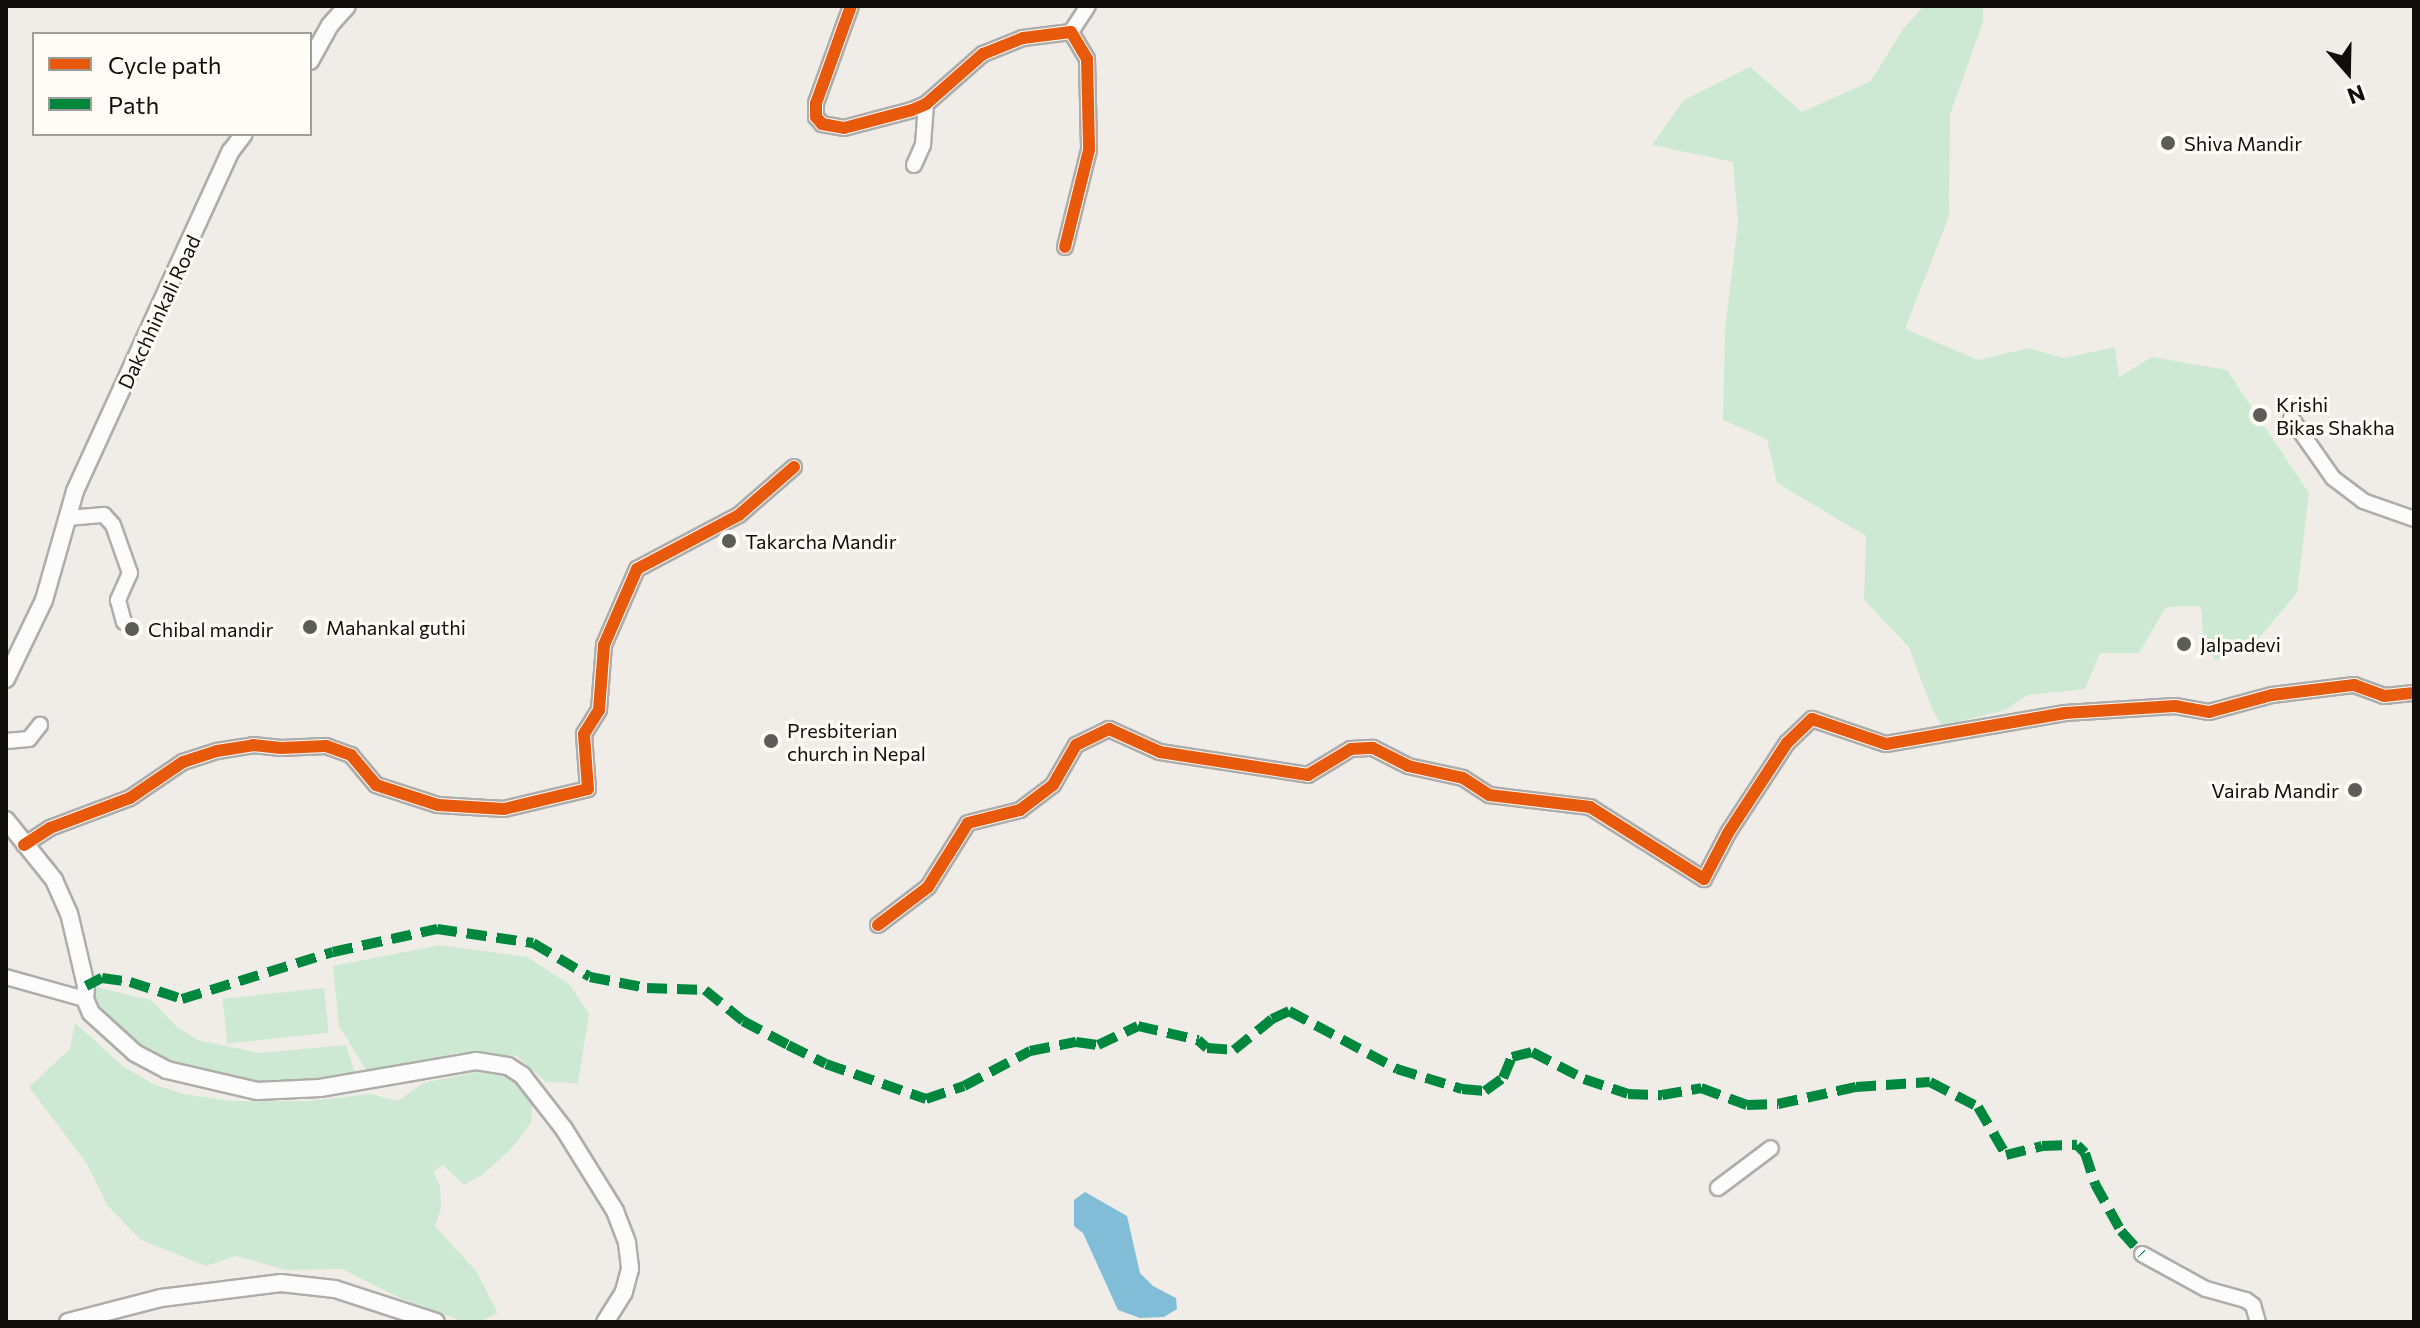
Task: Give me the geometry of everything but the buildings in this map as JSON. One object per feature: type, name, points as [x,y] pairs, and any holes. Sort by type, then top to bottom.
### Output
[{"type":"main road","points":[[312,57],[330,25],[347,6]]},
{"type":"main road","name":"Dakchhinkali Road","points":[[6,679],[44,600],[75,491],[231,151],[242,136]]},
{"type":"main road","points":[[6,820],[54,880],[69,913],[86,986],[85,999],[91,1013],[108,1032],[135,1053],[167,1070],[257,1091],[348,1085],[476,1061],[508,1066],[522,1075],[541,1096],[615,1211],[627,1243],[630,1269],[624,1292],[605,1322]]},
{"type":"main road","points":[[68,1322],[161,1298],[281,1283],[335,1289],[436,1322]]},
{"type":"street","points":[[851,6],[816,103],[818,122],[844,128],[926,104],[983,54],[1023,38],[1071,32],[1088,6]]},
{"type":"street","points":[[1065,247],[1084,178],[1089,134],[1087,59],[1071,32]]},
{"type":"street","points":[[914,165],[923,145],[926,104]]},
{"type":"street","points":[[2291,418],[2333,478],[2363,501],[2414,519]]},
{"type":"street","points":[[24,845],[50,828],[130,798],[183,762],[217,751],[253,745],[326,746],[351,755],[376,785],[438,805],[504,809],[588,789],[584,734],[599,710],[604,645],[637,569],[739,515],[794,467]]},
{"type":"street","points":[[68,518],[104,515],[113,525],[130,573],[118,600],[124,622]]},
{"type":"street","points":[[878,925],[928,887],[968,823],[1020,810],[1053,785],[1076,745],[1109,729],[1160,752],[1308,775],[1351,749],[1373,748],[1408,766],[1463,778],[1489,795],[1590,807],[1704,879],[1728,833],[1787,743],[1812,719],[1886,744],[2065,713],[2175,706],[2209,712],[2272,695],[2354,685],[2384,696],[2414,693]]},
{"type":"street","points":[[6,741],[29,739],[40,725]]},
{"type":"street","points":[[6,977],[85,999]]},
{"type":"street","points":[[1718,1188],[1771,1148]]},
{"type":"street","points":[[2142,1254],[2206,1289],[2246,1300],[2253,1305],[2258,1322]]},
{"type":"green space","points":[[1924,6],[1983,6],[1983,22],[1950,114],[1949,216],[1905,329],[1978,360],[2029,348],[2063,358],[2115,347],[2119,377],[2152,357],[2227,370],[2309,493],[2297,593],[2254,644],[2215,661],[2203,634],[2201,606],[2166,607],[2139,653],[2100,653],[2085,689],[2028,695],[2005,710],[1942,726],[1932,709],[1909,647],[1864,600],[1866,536],[1777,483],[1767,439],[1723,420],[1725,330],[1738,222],[1733,162],[1652,145],[1684,100],[1750,67],[1802,112],[1871,81],[1903,29]]},
{"type":"green space","points":[[440,945],[527,957],[569,984],[589,1014],[578,1083],[546,1082],[517,1056],[457,1053],[370,1076],[339,1026],[333,966]]},
{"type":"green space","points":[[96,987],[151,1000],[177,1027],[197,1040],[260,1053],[346,1045],[355,1073],[263,1085],[169,1074],[110,1036],[84,992]]},
{"type":"green space","points":[[324,988],[329,1033],[227,1043],[223,999]]},
{"type":"green space","points":[[75,1023],[124,1067],[153,1084],[183,1094],[231,1101],[309,1101],[370,1094],[398,1101],[423,1083],[478,1072],[512,1077],[533,1098],[531,1123],[510,1150],[482,1175],[464,1185],[443,1165],[433,1172],[440,1186],[441,1209],[435,1226],[476,1271],[498,1313],[478,1322],[465,1322],[402,1299],[342,1269],[286,1270],[236,1256],[206,1266],[141,1240],[108,1206],[87,1164],[29,1087],[70,1049]]},
{"type":"water","points":[[1085,1192],[1127,1216],[1140,1273],[1153,1286],[1176,1298],[1177,1309],[1164,1317],[1140,1318],[1118,1310],[1083,1233],[1074,1226],[1074,1200]]},
{"type":"marked path","points":[[86,986],[102,978],[130,982],[182,999],[333,952],[437,929],[533,943],[590,977],[647,988],[705,990],[743,1021],[826,1064],[926,1099],[964,1086],[1030,1051],[1076,1042],[1098,1045],[1138,1026],[1198,1040],[1207,1048],[1234,1050],[1272,1019],[1289,1011],[1397,1069],[1462,1089],[1485,1091],[1503,1078],[1512,1057],[1532,1052],[1584,1079],[1628,1094],[1662,1095],[1701,1088],[1747,1105],[1778,1104],[1856,1087],[1930,1082],[1978,1107],[2006,1155],[2042,1146],[2077,1145],[2085,1153],[2095,1184],[2121,1231],[2142,1254]]},
{"type":"cycle path","points":[[851,6],[816,103],[816,117],[822,124],[844,128],[926,104],[983,54],[1023,38],[1071,32],[1087,59],[1089,150],[1065,247]]},
{"type":"cycle path","points":[[24,845],[50,828],[130,798],[183,762],[217,751],[253,745],[281,748],[326,746],[351,755],[376,785],[438,805],[504,809],[588,789],[584,734],[599,710],[604,645],[637,569],[739,515],[794,467]]},
{"type":"cycle path","points":[[878,925],[928,887],[968,823],[1020,810],[1053,785],[1076,745],[1109,729],[1160,752],[1308,775],[1351,749],[1373,748],[1408,766],[1463,778],[1489,795],[1590,807],[1704,879],[1728,833],[1787,743],[1812,719],[1886,744],[2065,713],[2175,706],[2209,712],[2272,695],[2354,685],[2384,696],[2414,693]]},
{"type":"place","name":"Shiva Mandir","points":[[2168,143]]},
{"type":"place","name":"Krishi Bikas Shakha","points":[[2260,415]]},
{"type":"place","name":"Takarcha Mandir","points":[[729,541]]},
{"type":"place","name":"Mahankal guthi","points":[[310,627]]},
{"type":"place","name":"Chibal mandir","points":[[132,629]]},
{"type":"place","name":"Jalpadevi","points":[[2184,644]]},
{"type":"place","name":"Presbiterian church in Nepal","points":[[771,741]]},
{"type":"place","name":"Vairab Mandir","points":[[2355,790]]}]
